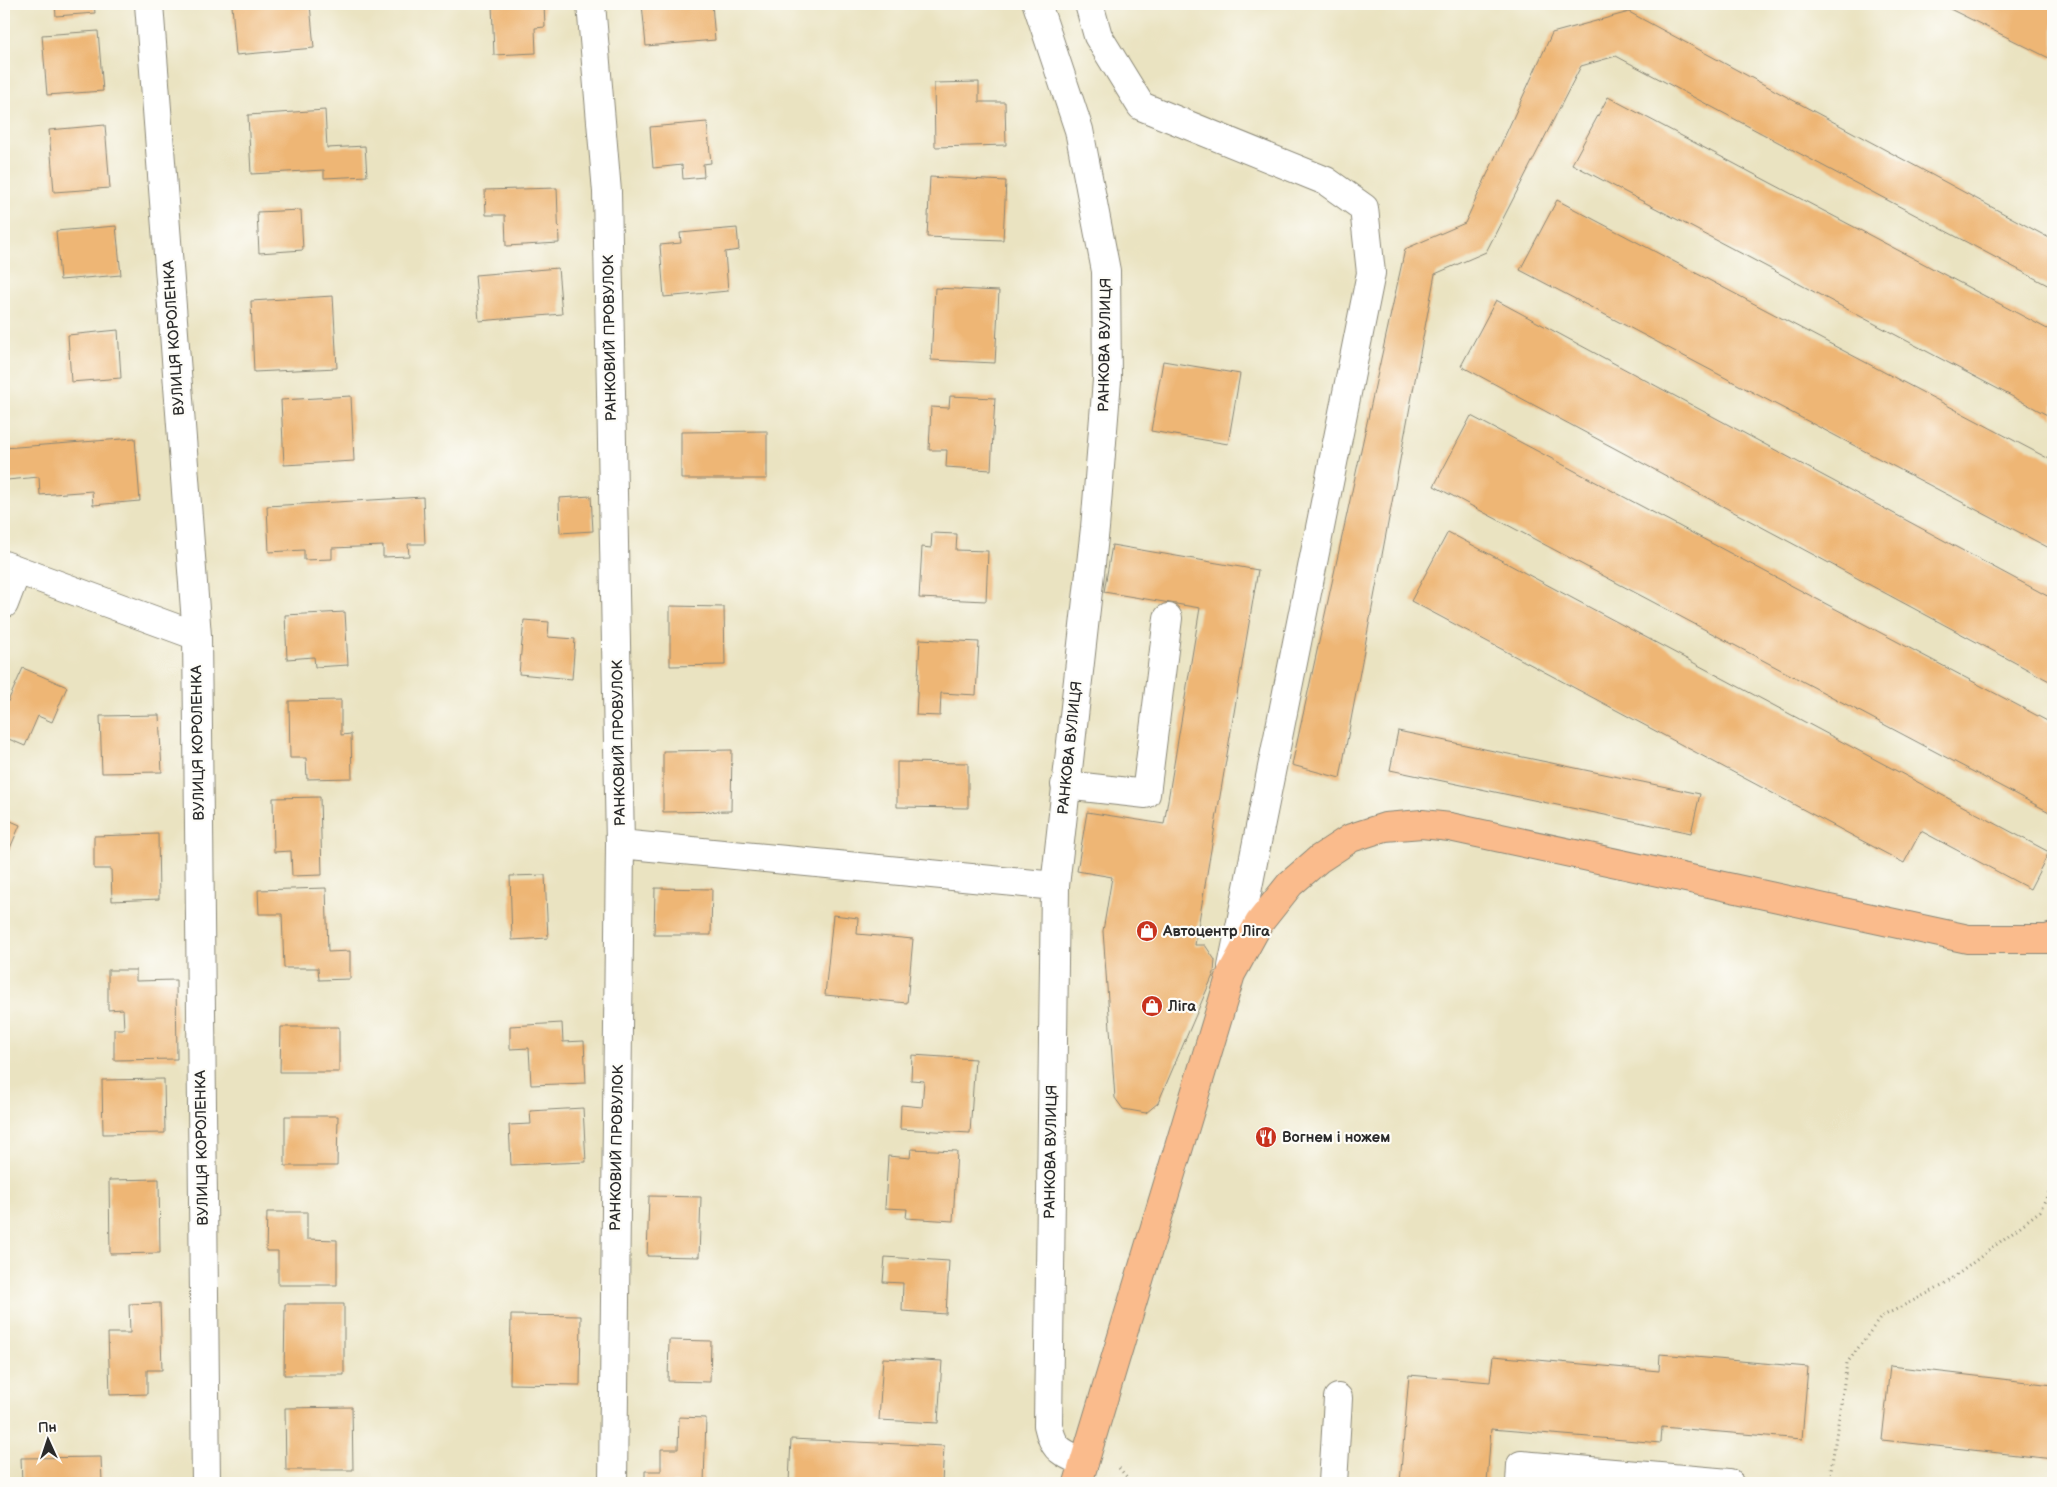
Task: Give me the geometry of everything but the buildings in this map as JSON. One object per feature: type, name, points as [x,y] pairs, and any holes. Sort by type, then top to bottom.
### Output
[{"type":"main road","points":[[1081,1473],[1231,974],[1259,922],[1290,884],[1351,838],[1384,827],[1422,824],[1460,829],[1968,940],[2046,939],[2053,937]]},
{"type":"street","name":"ВУЛИЦЯ КОРОЛЕНКА","points":[[149,4],[197,636],[206,1483]]},
{"type":"street","name":"РАНКОВИЙ ПРОВУЛОК","points":[[591,4],[607,192],[620,844],[613,1483]]},
{"type":"street","name":"РАНКОВА ВУЛИЦЯ","points":[[1037,4],[1079,130],[1106,272],[1106,390],[1095,528],[1055,886],[1048,1425],[1052,1442],[1081,1473]]},
{"type":"street","points":[[1089,4],[1098,36],[1142,106],[1326,181],[1364,208],[1371,272],[1231,974]]},
{"type":"street","points":[[4,604],[10,568],[197,636]]},
{"type":"street","points":[[1065,785],[1146,794],[1168,618]]},
{"type":"street","points":[[620,844],[1055,886]]},
{"type":"street","points":[[1333,1483],[1338,1398]]},
{"type":"street","points":[[1520,1483],[1521,1465],[1729,1483]]},
{"type":"path","points":[[1829,1483],[1847,1363],[1881,1317],[1944,1285],[2040,1211],[2053,1183]]},
{"type":"path","points":[[1116,1464],[1132,1483]]},
{"type":"place","name":"Автоцентр Ліга","points":[[1147,931]]},
{"type":"place","name":"Ліга","points":[[1152,1006]]},
{"type":"place","name":"Вогнем і ножем","points":[[1266,1137]]}]
